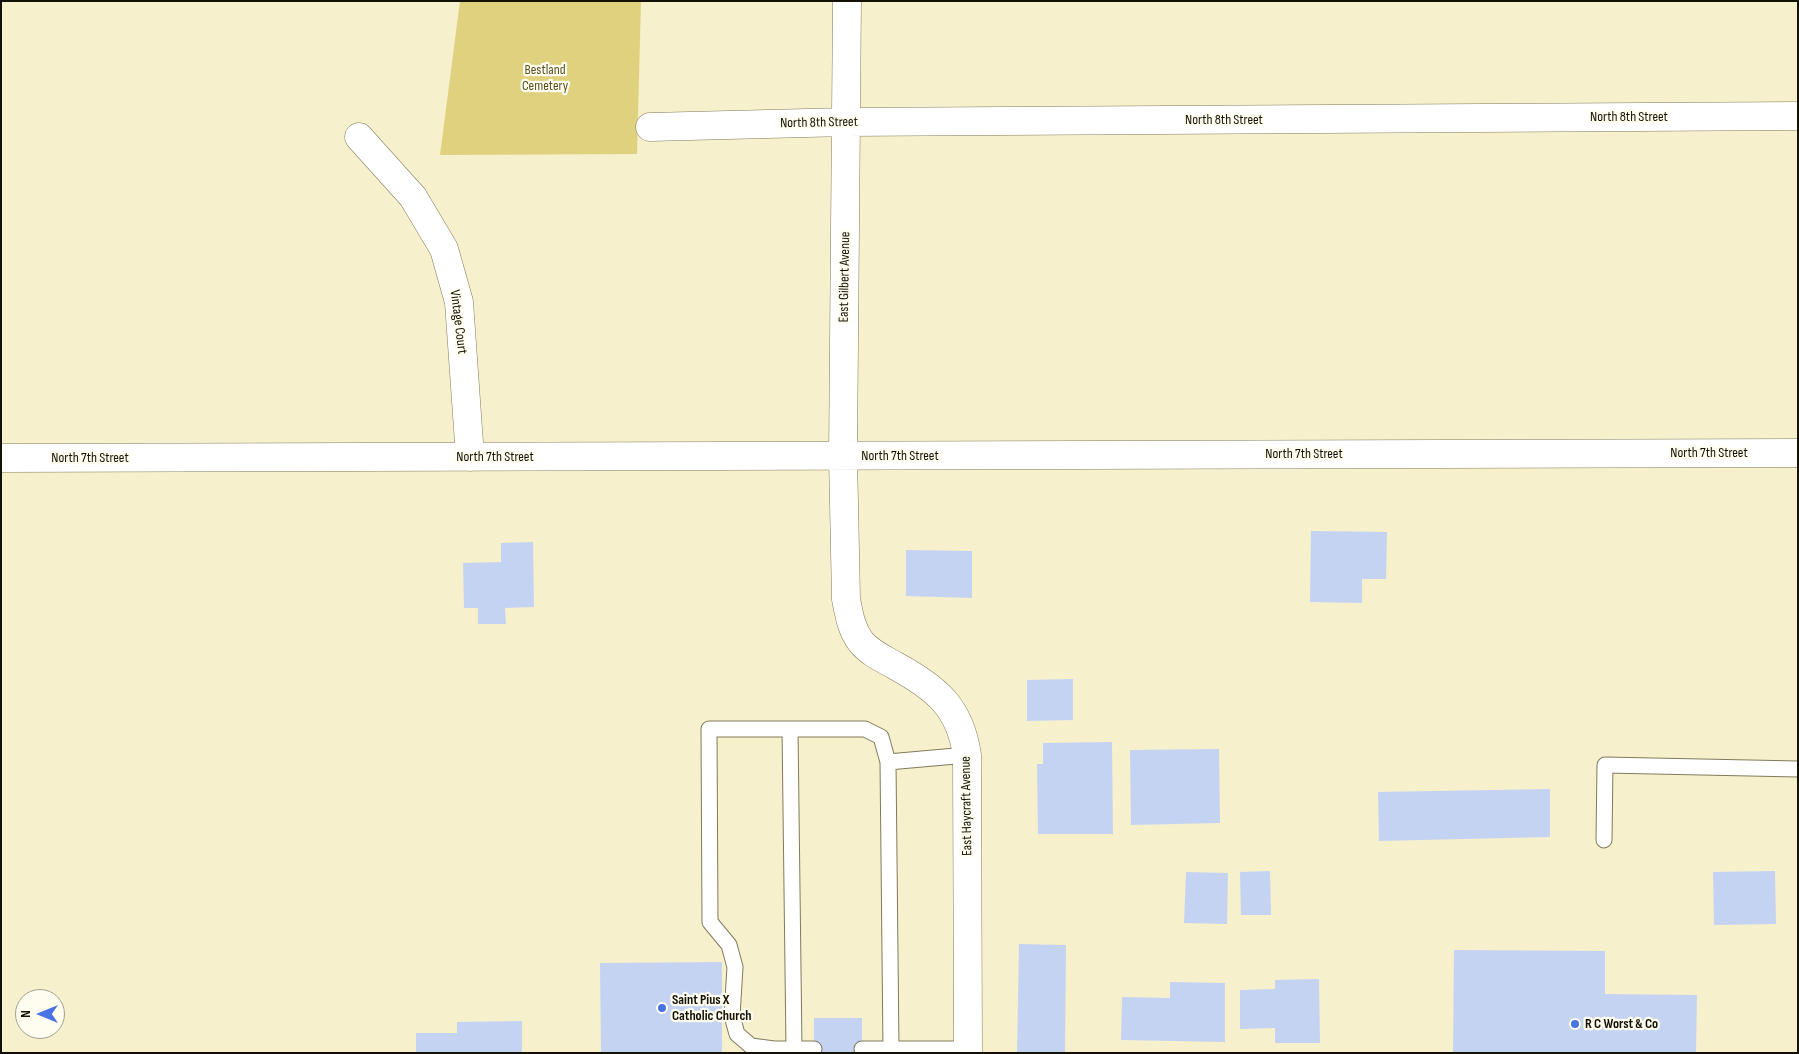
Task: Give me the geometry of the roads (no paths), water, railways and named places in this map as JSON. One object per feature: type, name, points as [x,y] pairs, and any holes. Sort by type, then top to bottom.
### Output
[{"type":"street","name":"East Gilbert Avenue","points":[[845,552],[843,456],[847,1]]},
{"type":"street","name":"North 8th Street","points":[[650,127],[846,122],[1798,116]]},
{"type":"street","name":"Vintage Court","points":[[359,137],[413,197],[444,249],[459,302],[470,457]]},
{"type":"street","name":"North 7th Street","points":[[1,458],[1798,453]]},
{"type":"street","name":"East Haycraft Avenue","points":[[845,552],[846,598],[850,622],[861,641],[872,652],[924,682],[942,698],[954,717],[965,741],[967,755],[968,1051]]},
{"type":"lane","points":[[814,1049],[751,1046],[737,1034],[732,1016],[735,967],[729,945],[710,922],[709,729],[865,729],[880,737],[888,762],[891,1049]]},
{"type":"lane","points":[[790,729],[794,1049]]},
{"type":"lane","points":[[888,762],[967,755]]},
{"type":"lane","points":[[1604,840],[1605,765],[1798,769]]},
{"type":"lane","points":[[862,1049],[968,1051]]},
{"type":"place","name":"Saint Pius X Catholic Church","points":[[662,1008]]},
{"type":"place","name":"R C Worst & Co","points":[[1575,1024]]},
{"type":"park label","name":"Bestland Cemetery","points":[[545,78]]}]
